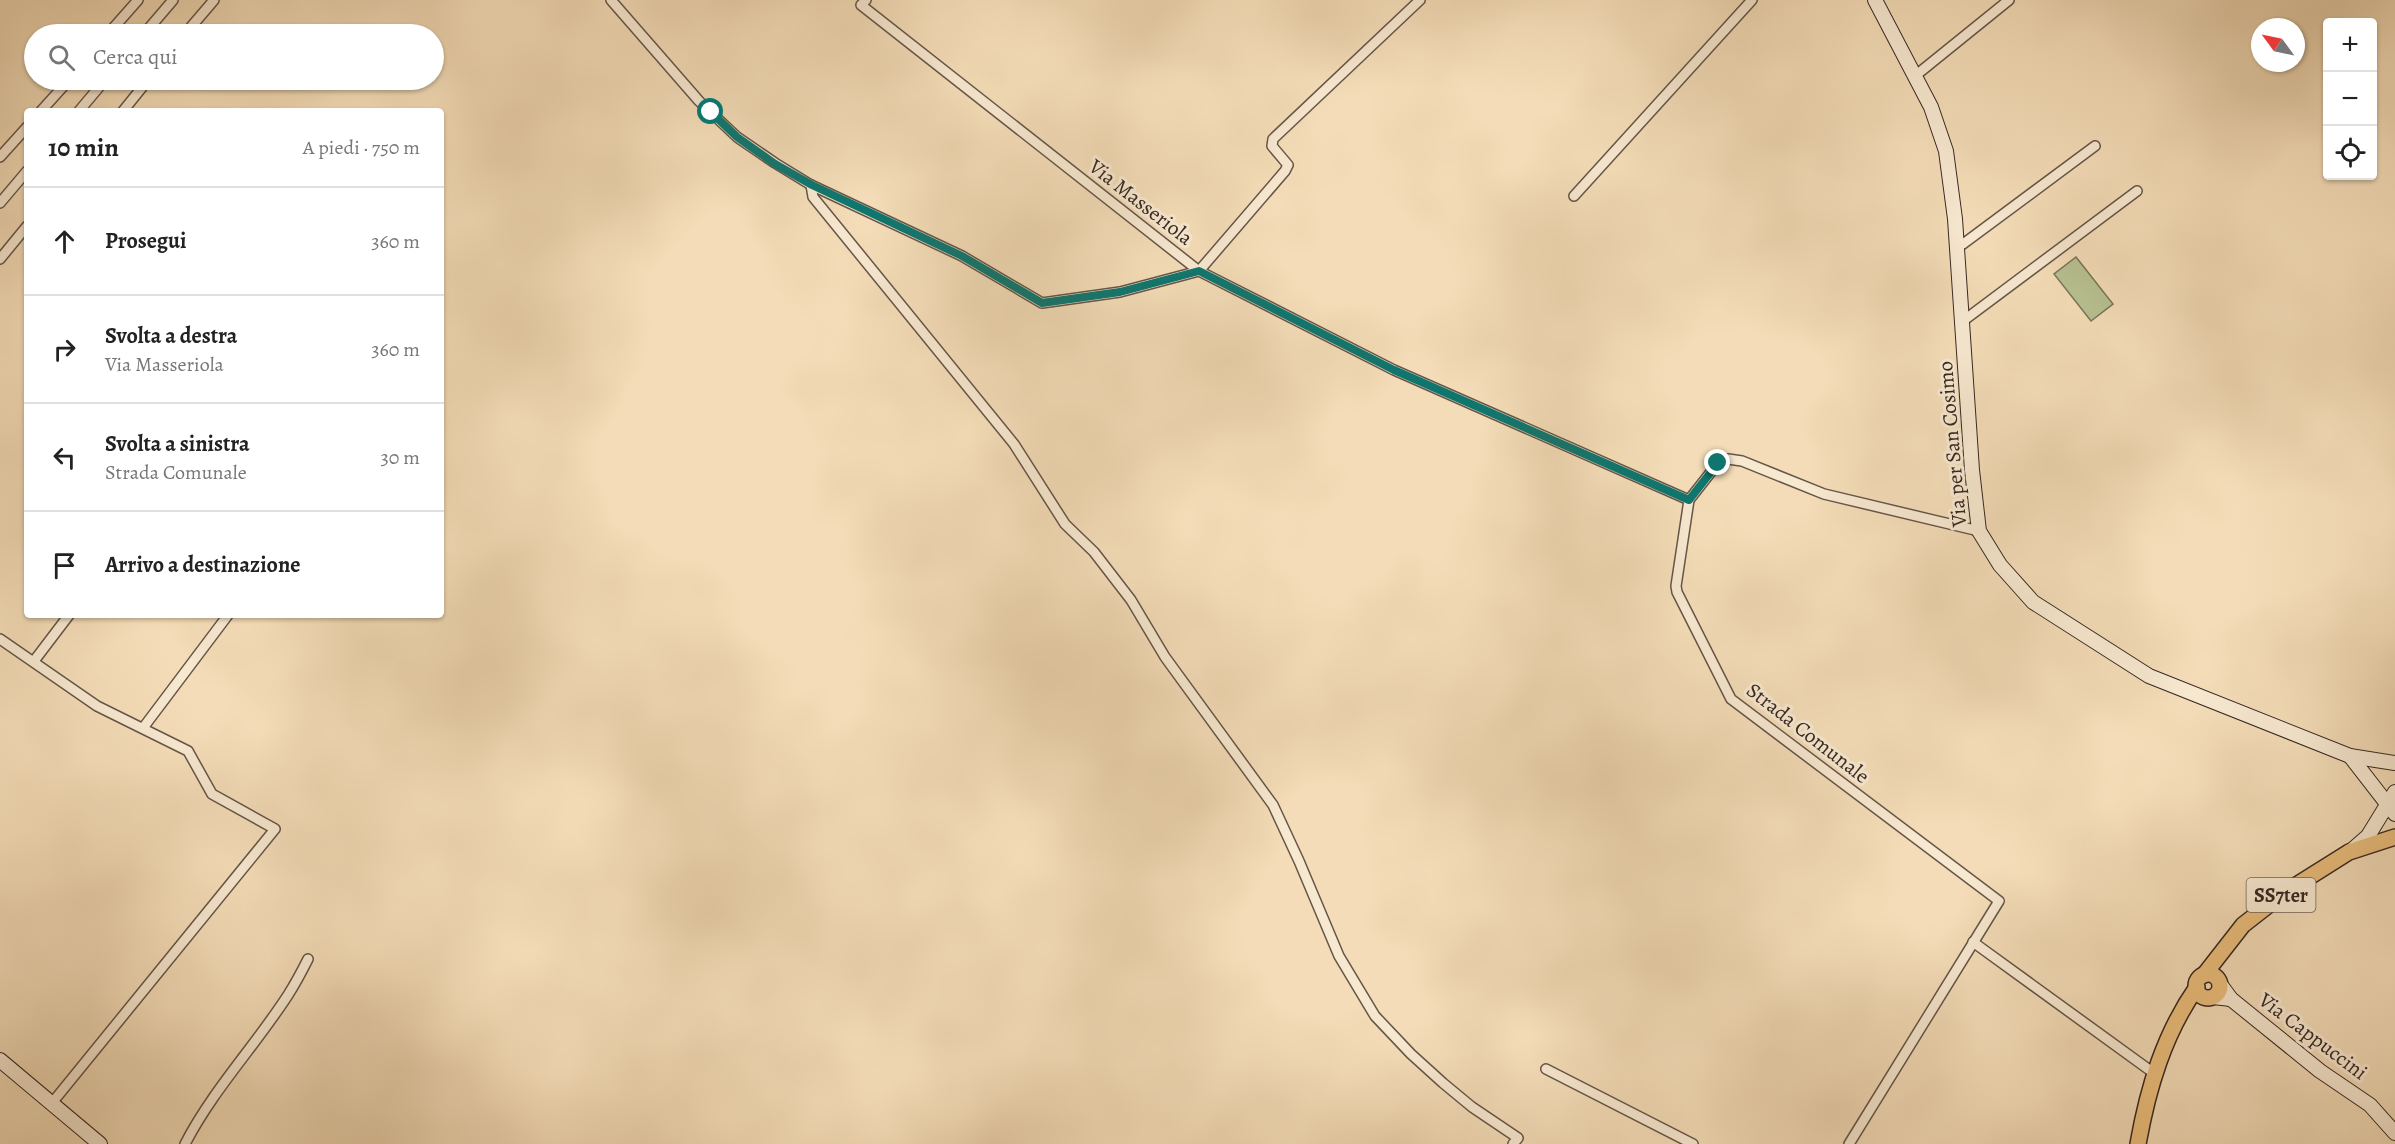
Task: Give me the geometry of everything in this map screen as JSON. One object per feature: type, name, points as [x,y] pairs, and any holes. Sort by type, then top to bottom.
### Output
[{"type":"main road","points":[[2349,852],[2395,837]]},
{"type":"main road","name":"SS7ter","points":[[2209,986],[2223,948],[2243,925],[2284,893],[2349,852]]},
{"type":"main road","points":[[2138,1144],[2147,1097],[2171,1029],[2180,1014],[2209,986]]},
{"type":"street","points":[[117,24],[138,0]]},
{"type":"street","points":[[153,24],[173,0]]},
{"type":"street","points":[[194,24],[214,0]]},
{"type":"street","points":[[611,0],[699,101],[737,137],[775,164],[812,185],[962,256],[1042,303],[1120,292],[1199,271],[1285,171],[1288,165],[1272,146],[1273,139],[1420,0]]},
{"type":"street","points":[[1574,196],[1752,0]]},
{"type":"street","points":[[1915,76],[2008,0]]},
{"type":"street","name":"Via per San Cosimo","points":[[1879,2],[1931,107],[1946,151],[1957,246],[1972,470],[1979,531],[2000,565],[2033,602],[2149,676],[2350,756],[2395,763]]},
{"type":"street","name":"Via Masseriola","points":[[863,3],[1199,271],[1394,370],[1689,500]]},
{"type":"street","points":[[44,108],[60,90]]},
{"type":"street","points":[[82,108],[97,90]]},
{"type":"street","points":[[125,108],[140,90]]},
{"type":"street","points":[[0,158],[24,130]]},
{"type":"street","points":[[1957,246],[1964,244],[2095,146]]},
{"type":"street","points":[[0,203],[24,175]]},
{"type":"street","points":[[812,185],[813,197],[1014,444],[1065,524],[1094,552],[1131,600],[1165,657],[1273,805],[1339,956],[1375,1016],[1411,1054],[1443,1083],[1517,1142],[1527,1144]]},
{"type":"street","points":[[1963,321],[2137,191]]},
{"type":"street","points":[[0,259],[24,230]]},
{"type":"street","points":[[1689,500],[1718,463],[1728,459],[1742,461],[1824,494],[1979,531]]},
{"type":"street","name":"Strada Comunale","points":[[1689,500],[1677,592],[1731,699],[1998,901],[1973,942]]},
{"type":"street","points":[[34,661],[67,618]]},
{"type":"street","points":[[143,728],[226,618]]},
{"type":"street","points":[[0,639],[97,706],[188,751],[212,794],[275,829],[52,1103]]},
{"type":"street","points":[[2349,852],[2368,836],[2393,804],[2350,756]]},
{"type":"street","points":[[1849,1144],[1973,942],[2155,1074]]},
{"type":"street","points":[[185,1144],[199,1117],[288,995],[308,959]]},
{"type":"street","name":"Via Cappuccini","points":[[2209,986],[2231,999],[2320,1071],[2370,1105],[2395,1115]]},
{"type":"street","points":[[0,1060],[100,1144]]},
{"type":"street","points":[[1546,1069],[1693,1144]]},
{"type":"street","name":"Via Cappuccini","points":[[2370,1105],[2395,1132]]},
{"type":"green space","points":[[2076,257],[2113,304],[2091,321],[2054,274]]},
{"type":"route","points":[[711,112],[737,137],[775,164],[812,185],[962,256],[1042,303],[1120,292],[1199,271],[1394,370],[1689,500],[1718,463]]}]
